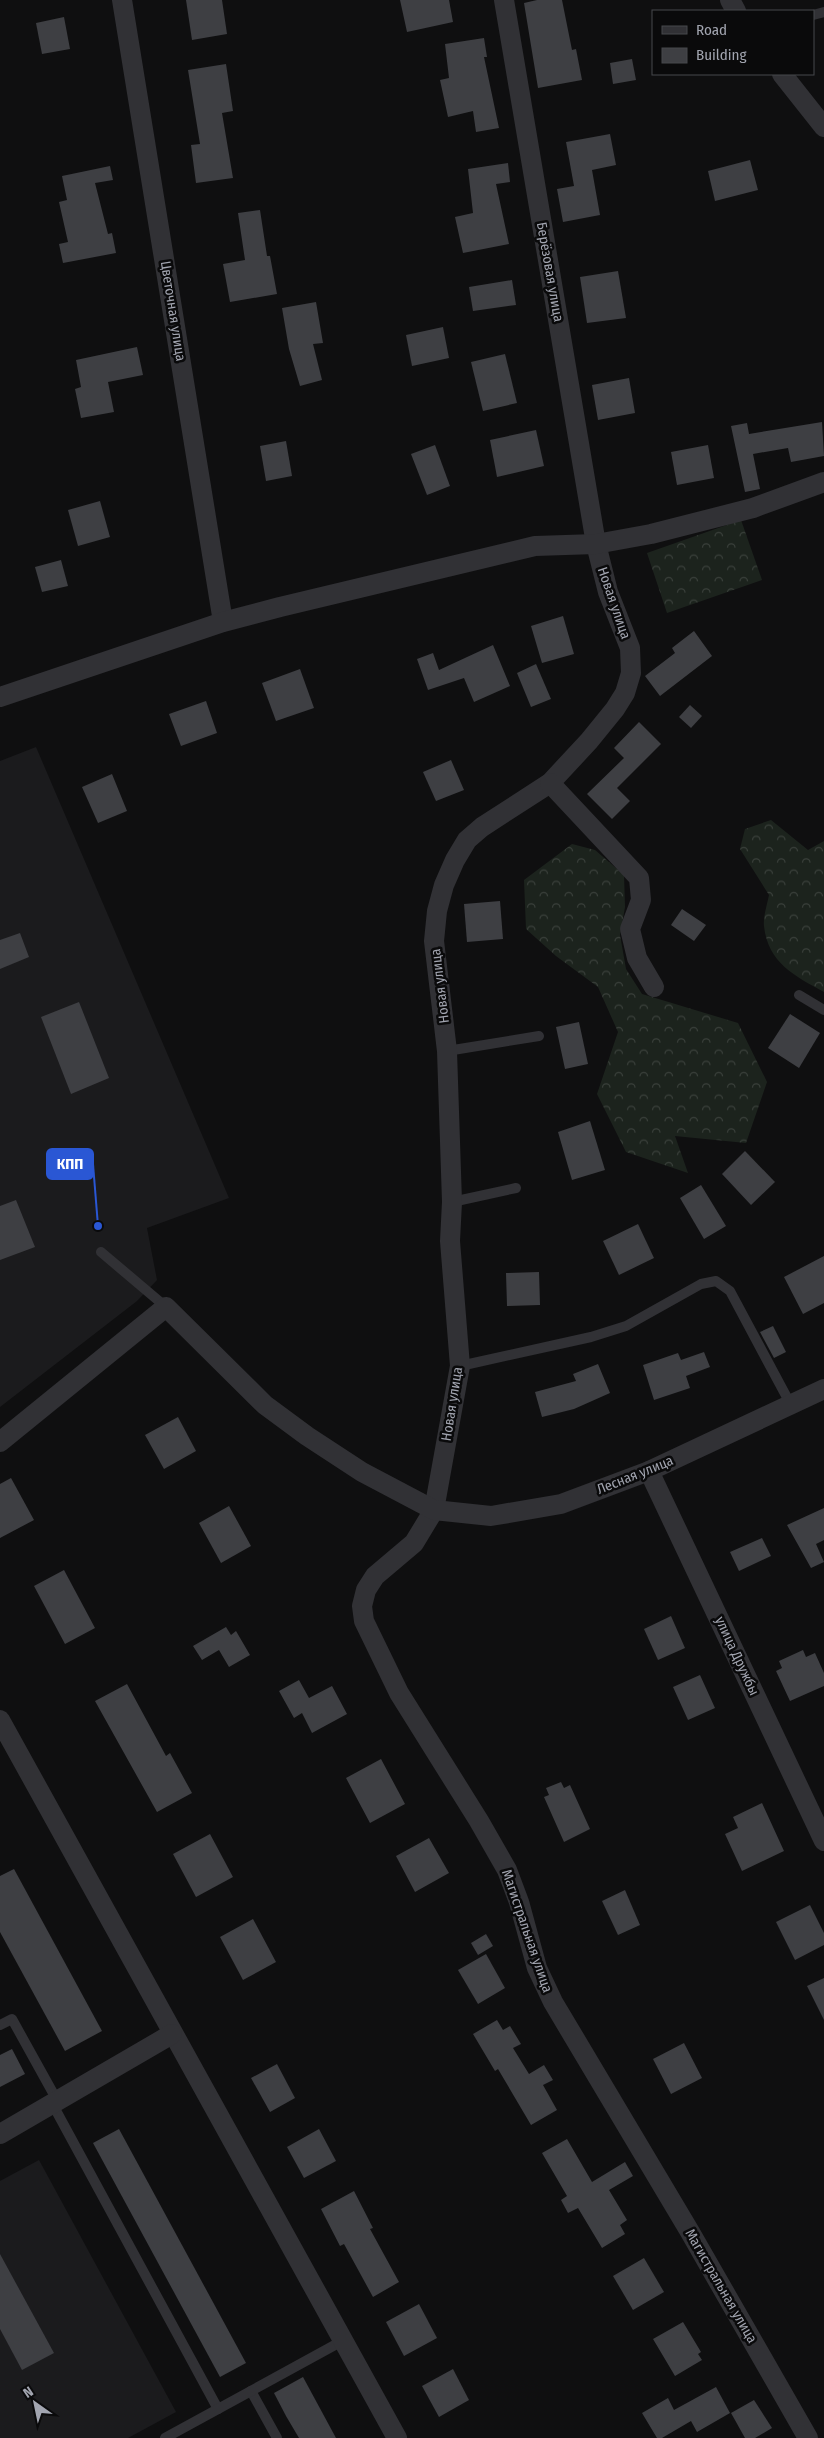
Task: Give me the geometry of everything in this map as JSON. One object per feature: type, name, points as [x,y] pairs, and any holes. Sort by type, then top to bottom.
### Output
[{"type":"street","name":"Цветочная улица","points":[[122,0],[223,622]]},
{"type":"street","name":"Берёзовая улица","points":[[504,0],[596,544]]},
{"type":"street","points":[[783,75],[824,127]]},
{"type":"street","points":[[0,696],[223,622],[535,546],[596,544],[651,534],[754,508],[824,482]]},
{"type":"street","name":"Новая улица","points":[[434,1510],[460,1366],[450,1241],[452,1202],[447,1051],[434,940],[437,911],[444,885],[455,860],[467,840],[482,827],[550,783],[615,709],[625,692],[631,673],[630,648],[608,592],[596,544]]},
{"type":"street","points":[[550,783],[639,878],[641,900],[630,929],[637,958],[654,987]]},
{"type":"street","points":[[0,1442],[166,1307],[266,1405],[293,1426],[362,1472],[434,1510]]},
{"type":"street","name":"Лесная улица","points":[[434,1510],[491,1516],[561,1504],[649,1471],[824,1389]]},
{"type":"street","name":"улица Дружбы","points":[[649,1471],[824,1841]]},
{"type":"street","name":"Магистральная улица","points":[[434,1510],[414,1543],[375,1576],[366,1590],[362,1606],[364,1621],[398,1693],[507,1870],[520,1902],[538,1968],[553,2002],[695,2241],[808,2438]]},
{"type":"street","points":[[0,1720],[397,2438]]},
{"type":"street","points":[[0,2134],[55,2104],[172,2034]]},
{"type":"lane","points":[[799,996],[824,1010]]},
{"type":"lane","points":[[447,1051],[539,1036]]},
{"type":"lane","points":[[452,1202],[516,1188]]},
{"type":"lane","points":[[101,1252],[166,1307]]},
{"type":"lane","points":[[460,1366],[591,1338],[626,1326],[701,1284],[716,1281],[730,1291],[791,1405]]},
{"type":"lane","points":[[0,2026],[12,2019],[55,2104],[218,2409]]},
{"type":"lane","points":[[164,2438],[344,2340]]},
{"type":"lane","points":[[251,2391],[277,2438]]},
{"type":"shaded area","points":[[36,747],[229,1198],[147,1228],[157,1280],[137,1301],[0,1407],[0,761]]},
{"type":"shaded area","points":[[39,2160],[176,2412],[128,2438],[0,2438],[0,2181]]},
{"type":"green space","points":[[741,520],[762,580],[667,613],[647,553]]},
{"type":"green space","points":[[771,820],[808,850],[824,841],[824,992],[793,974],[785,967],[771,950],[767,939],[764,922],[769,895],[740,849],[745,829]]},
{"type":"green space","points":[[572,844],[595,850],[624,875],[625,907],[620,935],[626,969],[642,994],[738,1023],[767,1082],[746,1143],[675,1136],[688,1173],[626,1152],[597,1094],[618,1032],[598,987],[556,956],[526,929],[524,880]]},
{"type":"building","points":[[186,0],[222,0],[227,34],[192,40]]},
{"type":"building","points":[[400,0],[449,0],[453,22],[407,32]]},
{"type":"building","points":[[537,0],[562,0],[572,50],[576,49],[582,80],[538,88],[524,3]]},
{"type":"building","points":[[64,17],[70,49],[42,54],[36,23]]},
{"type":"building","points":[[484,38],[487,57],[484,57],[499,128],[476,132],[473,111],[448,117],[440,80],[449,78],[445,44]]},
{"type":"building","points":[[632,59],[636,80],[613,84],[610,63]]},
{"type":"building","points":[[226,64],[233,111],[222,113],[233,178],[196,183],[191,145],[200,144],[188,70]]},
{"type":"building","points":[[610,134],[616,165],[592,170],[600,215],[563,222],[557,189],[574,186],[566,142]]},
{"type":"building","points":[[750,160],[758,190],[715,201],[708,171]]},
{"type":"building","points":[[508,163],[510,182],[496,184],[509,244],[463,253],[455,217],[473,213],[468,169]]},
{"type":"building","points":[[110,166],[113,180],[95,183],[108,234],[112,233],[116,253],[63,263],[59,244],[68,242],[59,202],[67,200],[62,176]]},
{"type":"building","points":[[260,210],[267,256],[270,256],[277,294],[230,302],[223,264],[245,260],[238,213]]},
{"type":"building","points":[[618,271],[626,318],[587,323],[580,277]]},
{"type":"building","points":[[512,280],[516,305],[473,311],[469,287]]},
{"type":"building","points":[[316,302],[323,343],[313,344],[322,380],[300,386],[289,349],[282,308]]},
{"type":"building","points":[[443,327],[449,358],[412,366],[406,335]]},
{"type":"building","points":[[137,347],[143,375],[108,382],[114,412],[81,418],[75,389],[81,387],[76,360]]},
{"type":"building","points":[[505,354],[517,403],[483,411],[471,362]]},
{"type":"building","points":[[629,378],[635,413],[598,420],[592,385]]},
{"type":"building","points":[[822,422],[824,456],[791,462],[788,448],[753,454],[760,489],[745,492],[731,426],[747,423],[749,434]]},
{"type":"building","points":[[536,430],[544,466],[497,477],[490,440]]},
{"type":"building","points":[[286,441],[292,476],[266,481],[260,446]]},
{"type":"building","points":[[435,445],[450,486],[427,495],[411,454]]},
{"type":"building","points":[[708,445],[714,478],[677,485],[671,452]]},
{"type":"building","points":[[100,501],[110,537],[78,546],[68,510]]},
{"type":"building","points":[[61,560],[68,586],[42,592],[35,567]]},
{"type":"building","points":[[563,616],[574,654],[542,663],[531,626]]},
{"type":"building","points":[[694,631],[712,656],[660,696],[645,676],[675,653],[672,648]]},
{"type":"building","points":[[493,645],[510,686],[474,702],[464,678],[428,690],[417,659],[433,653],[439,670]]},
{"type":"building","points":[[536,664],[551,699],[531,707],[517,673]]},
{"type":"building","points":[[300,669],[314,708],[276,721],[262,683]]},
{"type":"building","points":[[206,701],[217,733],[181,746],[169,714]]},
{"type":"building","points":[[690,705],[702,716],[691,728],[679,717]]},
{"type":"building","points":[[639,722],[661,744],[617,788],[630,801],[612,819],[587,794],[624,758],[614,748]]},
{"type":"building","points":[[451,760],[464,790],[436,801],[423,772]]},
{"type":"building","points":[[112,774],[127,811],[98,823],[82,787]]},
{"type":"building","points":[[500,901],[503,939],[467,942],[464,904]]},
{"type":"building","points":[[682,909],[706,925],[694,941],[671,925]]},
{"type":"building","points":[[20,933],[29,957],[0,969],[0,940]]},
{"type":"building","points":[[79,1002],[109,1078],[71,1094],[41,1017]]},
{"type":"building","points":[[790,1014],[820,1033],[799,1068],[768,1048]]},
{"type":"building","points":[[579,1022],[588,1064],[565,1069],[556,1027]]},
{"type":"building","points":[[590,1121],[605,1170],[572,1180],[558,1132]]},
{"type":"building","points":[[745,1151],[775,1182],[751,1205],[722,1174]]},
{"type":"building","points":[[701,1185],[726,1226],[704,1239],[680,1198]]},
{"type":"building","points":[[16,1200],[35,1247],[0,1260],[0,1206]]},
{"type":"building","points":[[638,1224],[654,1258],[619,1275],[603,1241]]},
{"type":"building","points":[[824,1256],[824,1303],[803,1314],[784,1277]]},
{"type":"building","points":[[539,1272],[540,1305],[507,1306],[506,1273]]},
{"type":"building","points":[[773,1326],[786,1352],[774,1358],[760,1332]]},
{"type":"building","points":[[704,1352],[710,1367],[686,1376],[690,1388],[654,1400],[643,1365],[678,1353],[681,1360]]},
{"type":"building","points":[[598,1364],[610,1393],[574,1409],[542,1417],[535,1392],[576,1381],[573,1374]]},
{"type":"building","points":[[178,1417],[196,1451],[164,1469],[145,1435]]},
{"type":"building","points":[[11,1478],[34,1520],[0,1538],[0,1484]]},
{"type":"building","points":[[229,1506],[251,1546],[221,1563],[199,1523]]},
{"type":"building","points":[[824,1508],[824,1540],[816,1544],[824,1562],[811,1568],[787,1525]]},
{"type":"building","points":[[762,1538],[771,1556],[739,1571],[730,1552]]},
{"type":"building","points":[[64,1570],[95,1628],[65,1644],[34,1586]]},
{"type":"building","points":[[671,1616],[685,1648],[658,1660],[644,1629]]},
{"type":"building","points":[[226,1627],[231,1635],[236,1631],[250,1655],[229,1667],[219,1650],[202,1660],[193,1646]]},
{"type":"building","points":[[803,1650],[806,1657],[815,1653],[824,1673],[824,1686],[790,1701],[776,1671],[782,1668],[779,1661]]},
{"type":"building","points":[[700,1675],[715,1708],[688,1720],[673,1687]]},
{"type":"building","points":[[299,1680],[309,1698],[332,1686],[347,1714],[312,1733],[302,1713],[294,1718],[279,1691]]},
{"type":"building","points":[[127,1684],[166,1756],[170,1753],[192,1793],[157,1812],[95,1701]]},
{"type":"building","points":[[381,1759],[405,1804],[370,1823],[346,1778]]},
{"type":"building","points":[[561,1782],[564,1788],[570,1785],[590,1829],[564,1842],[544,1797],[549,1795],[546,1788]]},
{"type":"building","points":[[762,1803],[784,1851],[742,1871],[725,1834],[738,1828],[733,1817]]},
{"type":"building","points":[[210,1834],[233,1877],[196,1897],[173,1854]]},
{"type":"building","points":[[429,1838],[449,1873],[415,1892],[396,1856]]},
{"type":"building","points":[[14,1869],[102,2031],[65,2051],[0,1932],[0,1876]]},
{"type":"building","points":[[625,1890],[640,1925],[618,1935],[602,1901]]},
{"type":"building","points":[[810,1905],[824,1933],[824,1945],[795,1960],[776,1922]]},
{"type":"building","points":[[253,1919],[276,1962],[243,1980],[220,1937]]},
{"type":"building","points":[[486,1934],[493,1946],[478,1955],[471,1943]]},
{"type":"building","points":[[486,1954],[505,1988],[478,2004],[458,1970]]},
{"type":"building","points":[[824,1978],[824,2020],[807,1986]]},
{"type":"building","points":[[497,2020],[503,2030],[510,2026],[521,2044],[513,2048],[529,2074],[544,2065],[553,2080],[543,2085],[557,2110],[531,2125],[498,2069],[495,2071],[473,2034]]},
{"type":"building","points":[[684,2043],[702,2078],[671,2094],[653,2059]]},
{"type":"building","points":[[12,2049],[25,2074],[0,2087],[0,2055]]},
{"type":"building","points":[[277,2064],[295,2098],[270,2112],[251,2078]]},
{"type":"building","points":[[119,2129],[246,2363],[220,2377],[93,2143]]},
{"type":"building","points":[[319,2129],[336,2161],[304,2178],[287,2147]]},
{"type":"building","points":[[567,2139],[592,2182],[625,2162],[633,2176],[609,2190],[627,2220],[620,2225],[625,2234],[602,2248],[578,2208],[568,2213],[561,2200],[567,2196],[542,2153]]},
{"type":"building","points":[[354,2191],[373,2228],[370,2229],[399,2282],[373,2297],[344,2244],[340,2246],[321,2209]]},
{"type":"building","points":[[0,2254],[54,2353],[22,2370],[0,2329]]},
{"type":"building","points":[[644,2258],[664,2292],[633,2310],[613,2276]]},
{"type":"building","points":[[419,2304],[437,2338],[404,2356],[386,2322]]},
{"type":"building","points":[[683,2322],[701,2352],[698,2354],[702,2360],[675,2376],[653,2339]]},
{"type":"building","points":[[453,2369],[469,2400],[439,2417],[422,2386]]},
{"type":"building","points":[[303,2377],[336,2438],[299,2438],[286,2416],[274,2393]]},
{"type":"building","points":[[716,2387],[730,2413],[697,2432],[691,2421],[662,2438],[657,2438],[642,2413],[668,2398],[674,2410]]},
{"type":"building","points":[[754,2400],[772,2428],[755,2438],[745,2438],[731,2413]]},
{"type":"place","name":"КПП","points":[[98,1226]]}]
